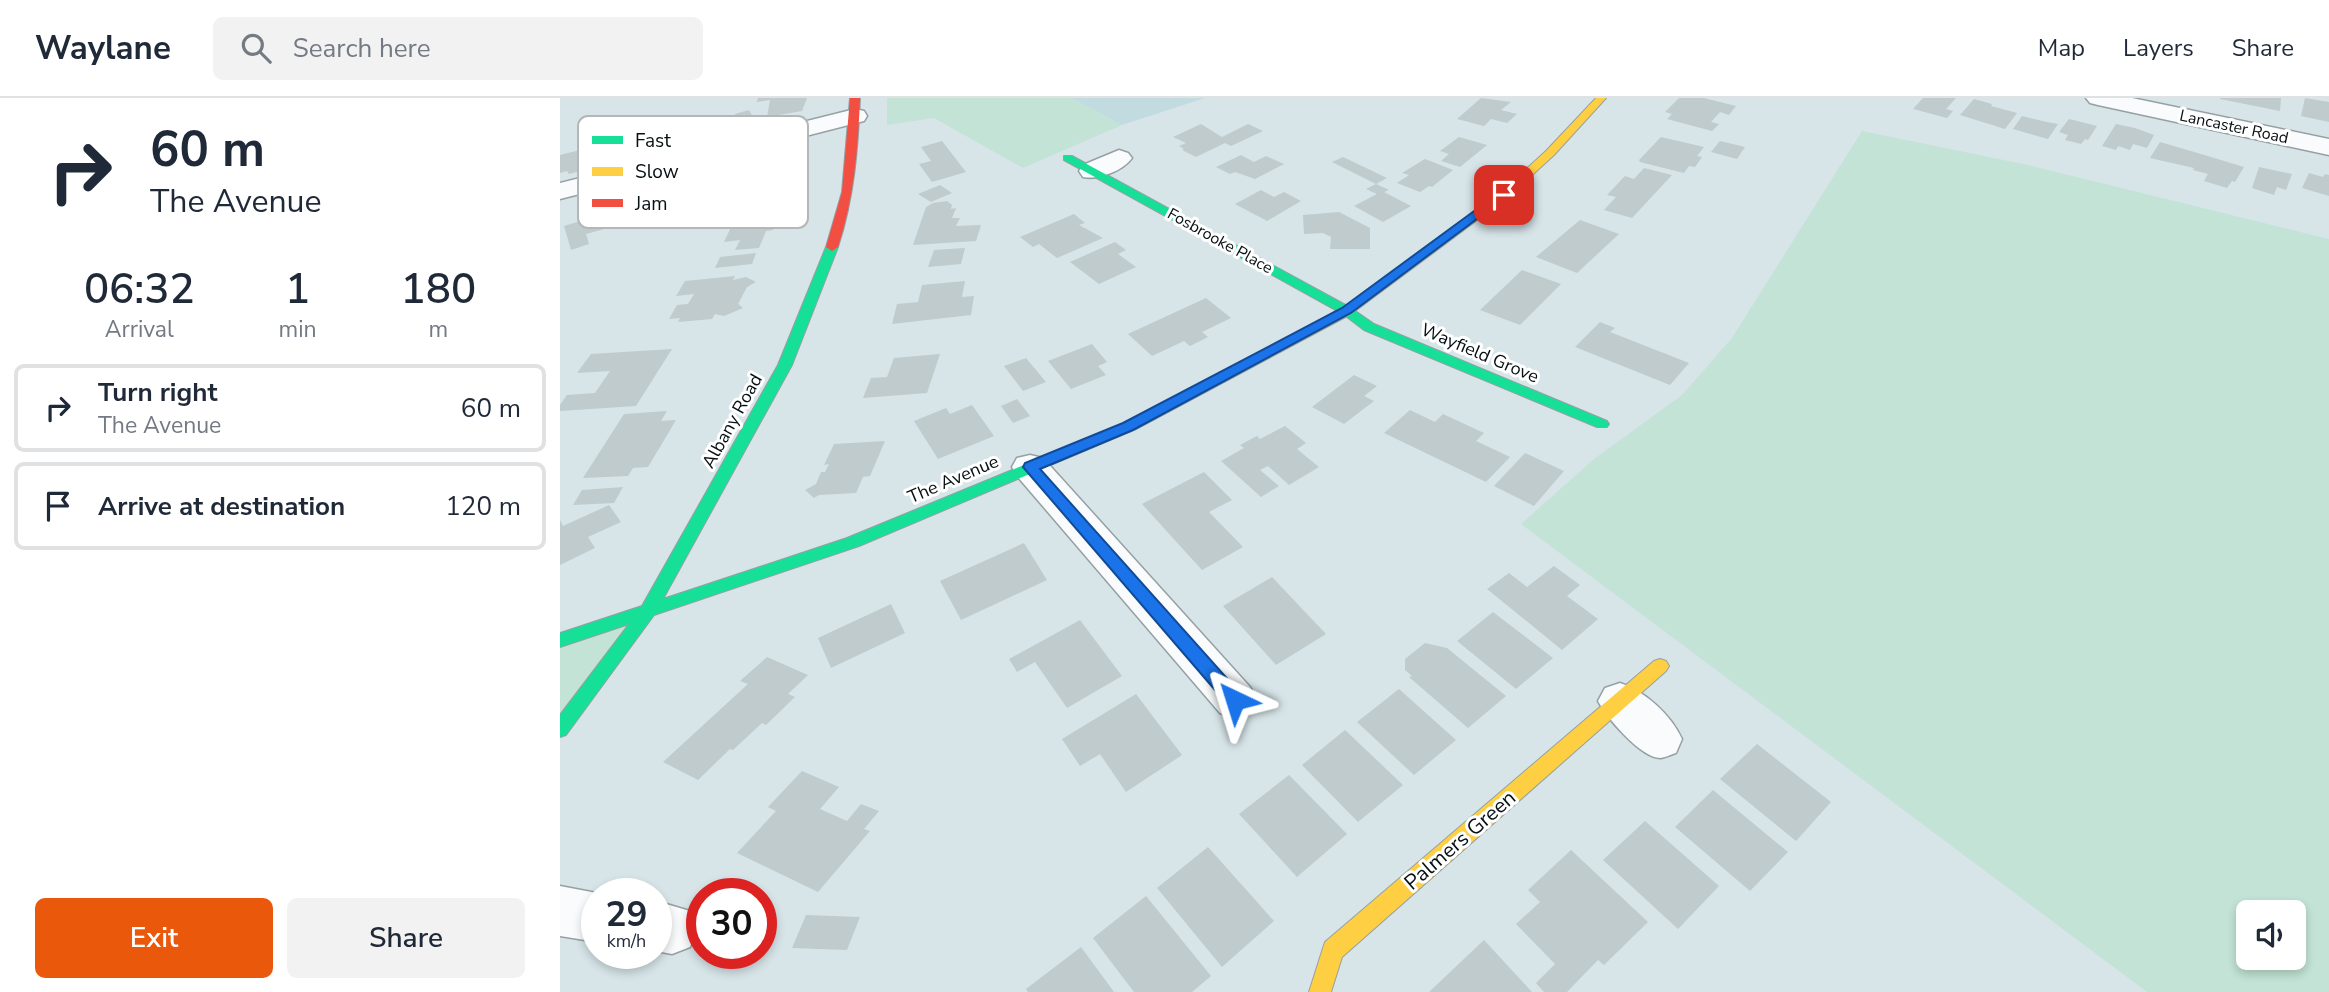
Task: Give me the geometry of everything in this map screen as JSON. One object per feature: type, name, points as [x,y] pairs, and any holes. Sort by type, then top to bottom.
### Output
[{"type":"street","name":"The Avenue","points":[[560,640],[853,542],[1128,427],[1347,311],[1504,195],[1550,153],[1601,98]]},
{"type":"street","name":"Lancaster Road","points":[[2098,98],[2329,148]]},
{"type":"street","points":[[808,120],[855,107]]},
{"type":"street","name":"Albany Road","points":[[560,729],[648,611],[785,365],[843,217],[852,173],[855,107]]},
{"type":"street","name":"Fosbrooke Place","points":[[1068,158],[1347,311]]},
{"type":"street","points":[[1092,171],[1119,158]]},
{"type":"street","points":[[560,191],[578,186]]},
{"type":"street","name":"Wayfield Grove","points":[[1347,311],[1381,332],[1602,424]]},
{"type":"street","points":[[1030,467],[1235,700]]},
{"type":"street","name":"Palmers Green","points":[[1320,992],[1333,950],[1660,666]]},
{"type":"street","points":[[1620,701],[1660,738]]},
{"type":"street","points":[[560,911],[581,914]]},
{"type":"shaded area","points":[[1071,98],[1205,98],[1122,125]]},
{"type":"green space","points":[[887,98],[1071,98],[1122,125],[1023,168],[934,118],[887,125]]},
{"type":"green space","points":[[1862,131],[2028,165],[2329,239],[2329,992],[2147,992],[1521,524],[1594,459],[1682,395],[1732,338]]},
{"type":"green space","points":[[648,611],[560,729],[560,640]]},
{"type":"building","points":[[758,98],[807,98],[802,111],[773,116],[767,116],[770,100],[757,102]]},
{"type":"building","points":[[1481,98],[1511,102],[1501,110],[1517,114],[1507,123],[1491,119],[1484,126],[1457,119]]},
{"type":"building","points":[[1679,98],[1704,98],[1736,106],[1729,115],[1720,112],[1711,122],[1719,124],[1712,131],[1667,119],[1672,114],[1665,112]]},
{"type":"building","points":[[1923,98],[1956,98],[1946,109],[1953,111],[1947,118],[1913,109]]},
{"type":"building","points":[[2281,98],[2280,111],[2220,99]]},
{"type":"building","points":[[2305,98],[2329,102],[2329,122],[2301,116]]},
{"type":"building","points":[[1974,99],[2017,113],[2005,129],[1960,115]]},
{"type":"building","points":[[749,110],[752,116],[736,116],[735,114]]},
{"type":"building","points":[[2022,116],[2058,124],[2048,139],[2013,129]]},
{"type":"building","points":[[2069,119],[2097,126],[2088,140],[2085,139],[2081,144],[2065,140],[2068,135],[2059,132]]},
{"type":"building","points":[[1201,124],[1222,137],[1248,124],[1263,131],[1231,146],[1225,143],[1196,157],[1179,146],[1186,143],[1173,137]]},
{"type":"building","points":[[2116,124],[2154,135],[2147,148],[2133,144],[2130,150],[2118,146],[2116,150],[2102,146]]},
{"type":"building","points":[[1459,137],[1487,145],[1460,167],[1441,161],[1449,154],[1440,151]]},
{"type":"building","points":[[1661,137],[1704,147],[1697,156],[1702,157],[1695,167],[1689,166],[1684,173],[1640,162]]},
{"type":"building","points":[[942,141],[966,172],[932,182],[919,164],[931,161],[921,147]]},
{"type":"building","points":[[1720,141],[1745,147],[1737,159],[1711,152]]},
{"type":"building","points":[[2160,142],[2244,167],[2235,182],[2232,181],[2227,188],[2204,181],[2208,174],[2193,170],[2194,168],[2150,158]]},
{"type":"building","points":[[578,150],[578,172],[560,173],[560,155]]},
{"type":"building","points":[[1241,155],[1254,162],[1266,156],[1284,164],[1255,179],[1235,172],[1230,174],[1216,167]]},
{"type":"building","points":[[1343,157],[1387,178],[1376,184],[1332,162]]},
{"type":"building","points":[[1425,159],[1453,170],[1432,187],[1420,192],[1397,183],[1409,175],[1402,173]]},
{"type":"building","points":[[2259,167],[2292,174],[2286,190],[2277,187],[2274,195],[2252,188]]},
{"type":"building","points":[[1644,168],[1672,175],[1632,218],[1604,210],[1616,197],[1607,195],[1625,176],[1634,179]]},
{"type":"building","points":[[2309,173],[2323,177],[2325,174],[2329,175],[2329,196],[2302,188]]},
{"type":"building","points":[[1376,184],[1389,190],[1384,192],[1411,206],[1383,222],[1354,206],[1377,194],[1366,189]]},
{"type":"building","points":[[940,185],[952,193],[931,202],[918,194]]},
{"type":"building","points":[[1261,190],[1274,197],[1284,192],[1301,201],[1267,221],[1235,204]]},
{"type":"building","points":[[947,201],[952,205],[951,209],[956,208],[952,218],[960,218],[956,226],[981,225],[976,241],[913,245],[926,207]]},
{"type":"building","points":[[1339,212],[1370,228],[1370,249],[1330,249],[1331,237],[1323,233],[1304,234],[1303,215]]},
{"type":"building","points":[[1074,214],[1085,223],[1079,225],[1103,238],[1057,258],[1039,244],[1033,247],[1020,237]]},
{"type":"building","points":[[1580,220],[1619,234],[1577,273],[1536,257]]},
{"type":"building","points":[[578,222],[578,228],[608,228],[586,234],[589,244],[571,250],[564,226]]},
{"type":"building","points":[[731,228],[774,228],[766,231],[759,248],[735,250],[740,240],[724,242]]},
{"type":"building","points":[[1115,242],[1126,250],[1118,254],[1136,267],[1099,284],[1070,262]]},
{"type":"building","points":[[965,248],[961,264],[928,267],[934,250]]},
{"type":"building","points":[[756,253],[752,264],[715,268],[720,257]]},
{"type":"building","points":[[1522,270],[1561,284],[1520,325],[1480,310]]},
{"type":"building","points":[[735,276],[733,280],[746,277],[756,282],[747,287],[738,304],[743,308],[724,316],[715,314],[712,319],[678,322],[680,318],[669,319],[677,305],[688,304],[694,294],[676,296],[685,281]]},
{"type":"building","points":[[965,281],[962,297],[974,296],[971,315],[892,324],[897,304],[918,302],[922,285]]},
{"type":"building","points":[[1206,298],[1231,318],[1202,332],[1208,337],[1190,346],[1184,341],[1152,356],[1128,334]]},
{"type":"building","points":[[1600,322],[1615,328],[1610,332],[1689,363],[1670,385],[1575,347]]},
{"type":"building","points":[[1092,344],[1107,362],[1098,366],[1106,375],[1071,389],[1048,361]]},
{"type":"building","points":[[672,349],[636,406],[560,411],[560,405],[567,395],[595,393],[610,371],[577,373],[591,354]]},
{"type":"building","points":[[940,354],[927,393],[863,398],[871,378],[887,377],[894,358]]},
{"type":"building","points":[[1026,358],[1046,382],[1023,391],[1004,366]]},
{"type":"building","points":[[1354,375],[1377,386],[1364,396],[1374,401],[1344,424],[1312,407]]},
{"type":"building","points":[[1017,399],[1030,416],[1013,423],[1001,406]]},
{"type":"building","points":[[972,405],[994,436],[938,459],[914,421],[946,408],[950,414]]},
{"type":"building","points":[[1410,410],[1435,422],[1443,414],[1484,433],[1476,441],[1510,457],[1486,482],[1384,433]]},
{"type":"building","points":[[667,411],[661,421],[676,420],[648,467],[633,468],[628,476],[583,478],[624,414]]},
{"type":"building","points":[[1285,426],[1306,443],[1297,449],[1319,467],[1289,485],[1268,466],[1260,470],[1279,486],[1261,497],[1221,461],[1244,448],[1240,445],[1257,436],[1260,439]]},
{"type":"building","points":[[885,441],[870,476],[863,477],[856,493],[819,495],[814,498],[805,490],[816,484],[821,472],[825,472],[829,464],[824,465],[834,444]]},
{"type":"building","points":[[1525,453],[1564,471],[1534,506],[1494,486]]},
{"type":"building","points":[[1204,472],[1232,500],[1209,512],[1243,547],[1202,570],[1142,504]]},
{"type":"building","points":[[623,487],[614,503],[573,505],[582,490]]},
{"type":"building","points":[[609,505],[621,522],[588,537],[595,548],[560,565],[560,520],[563,526]]},
{"type":"building","points":[[1024,543],[1047,580],[961,620],[940,581]]},
{"type":"building","points":[[1554,566],[1580,585],[1567,596],[1598,619],[1562,650],[1487,589],[1509,573],[1527,587]]},
{"type":"building","points":[[1272,577],[1326,634],[1276,665],[1223,606]]},
{"type":"building","points":[[891,604],[905,633],[831,668],[818,638]]},
{"type":"building","points":[[1493,612],[1553,658],[1516,689],[1457,641]]},
{"type":"building","points":[[1080,620],[1122,676],[1067,708],[1035,662],[1017,672],[1009,659]]},
{"type":"building","points":[[1425,643],[1447,648],[1506,696],[1468,728],[1409,677],[1412,676],[1405,670],[1405,659]]},
{"type":"building","points":[[767,657],[808,675],[788,694],[795,697],[766,725],[762,723],[733,750],[730,749],[698,780],[663,762],[748,684],[740,681]]},
{"type":"building","points":[[1399,689],[1456,740],[1414,775],[1357,722]]},
{"type":"building","points":[[1136,694],[1182,755],[1126,792],[1100,754],[1080,766],[1062,739]]},
{"type":"building","points":[[1345,730],[1403,785],[1358,822],[1302,765]]},
{"type":"building","points":[[1757,744],[1831,802],[1796,841],[1720,779]]},
{"type":"building","points":[[802,771],[839,787],[820,809],[847,821],[861,804],[879,811],[864,829],[870,831],[818,892],[737,853],[776,811],[768,807]]},
{"type":"building","points":[[1289,775],[1347,834],[1297,877],[1239,814]]},
{"type":"building","points":[[1713,790],[1788,852],[1750,891],[1675,827]]},
{"type":"building","points":[[1645,821],[1719,886],[1678,929],[1603,860]]},
{"type":"building","points":[[1208,847],[1274,921],[1222,967],[1157,888]]},
{"type":"building","points":[[1571,850],[1648,922],[1604,965],[1598,960],[1567,992],[1544,992],[1536,983],[1555,964],[1516,924],[1540,902],[1528,890]]},
{"type":"building","points":[[1146,896],[1211,976],[1192,992],[1134,992],[1093,938]]},
{"type":"building","points":[[806,915],[860,917],[847,950],[792,948]]},
{"type":"building","points":[[1484,940],[1532,992],[1429,992]]},
{"type":"building","points":[[1081,947],[1114,992],[1028,992],[1026,989]]},
{"type":"traffic: fast","points":[[1068,158],[1347,311],[1369,327],[1602,424]]},
{"type":"traffic: fast","points":[[560,729],[648,611],[785,365],[832,247]]},
{"type":"traffic: fast","points":[[560,640],[853,542],[1131,426]]},
{"type":"traffic: slow","points":[[1131,426],[1347,311],[1504,195],[1550,153],[1601,98]]},
{"type":"traffic: slow","points":[[1320,992],[1333,950],[1660,666]]},
{"type":"traffic: jam","points":[[832,247],[847,192],[855,98]]},
{"type":"route","points":[[1235,700],[1030,467],[1128,427],[1347,311],[1504,195]]}]
